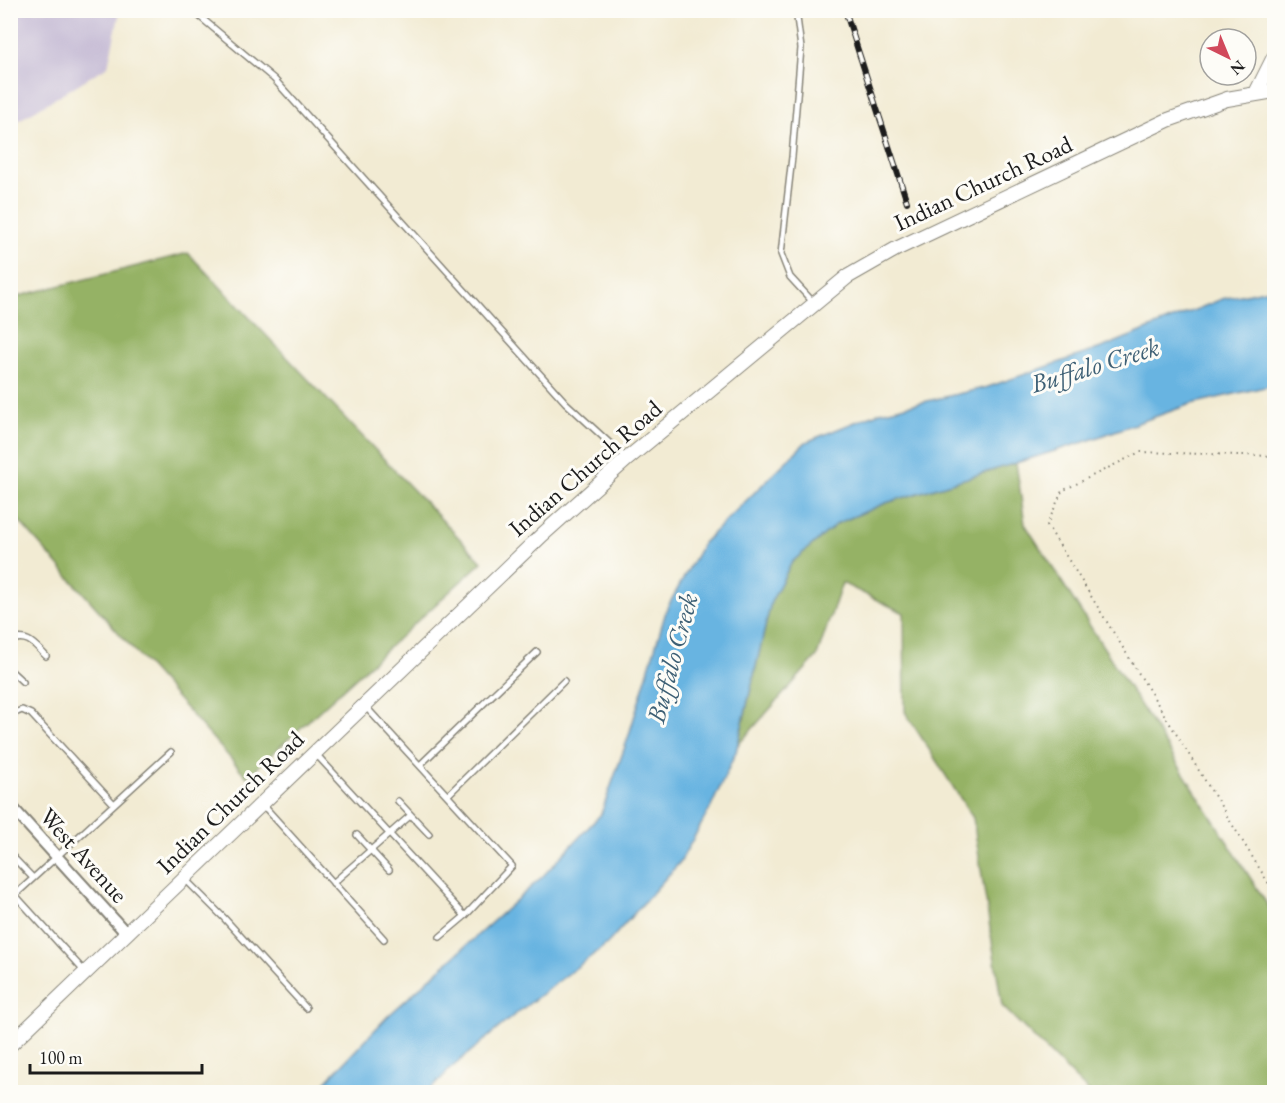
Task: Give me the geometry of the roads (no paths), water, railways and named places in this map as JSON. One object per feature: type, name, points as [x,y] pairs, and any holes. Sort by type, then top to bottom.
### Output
[{"type":"street","points":[[1256,93],[1275,57]]},
{"type":"street","name":"Indian Church Road","points":[[10,1045],[542,535],[627,459],[847,277],[907,244],[1168,120],[1227,99],[1275,92]]},
{"type":"street","name":"West Avenue","points":[[10,805],[126,933]]},
{"type":"lane","points":[[192,10],[274,79],[566,403],[627,459]]},
{"type":"lane","points":[[796,10],[801,48],[781,254],[790,277],[814,304]]},
{"type":"lane","points":[[10,641],[18,638],[30,640],[46,656]]},
{"type":"lane","points":[[420,765],[537,652]]},
{"type":"lane","points":[[10,670],[22,682]]},
{"type":"lane","points":[[448,795],[564,681]]},
{"type":"lane","points":[[364,704],[512,866],[465,916],[440,937]]},
{"type":"lane","points":[[10,715],[22,710],[31,714],[114,804]]},
{"type":"lane","points":[[86,973],[13,896],[171,752]]},
{"type":"lane","points":[[314,752],[465,916]]},
{"type":"lane","points":[[398,801],[429,834]]},
{"type":"lane","points":[[261,804],[384,939]]},
{"type":"lane","points":[[333,883],[411,815]]},
{"type":"lane","points":[[357,836],[389,870]]},
{"type":"lane","points":[[10,854],[33,878]]},
{"type":"lane","points":[[184,878],[306,1008]]},
{"type":"water","name":"Buffalo Creek","points":[[1274,288],[1274,385],[1191,404],[1087,441],[886,503],[838,523],[792,562],[771,602],[736,752],[711,807],[680,862],[607,944],[513,1016],[450,1069],[428,1092],[316,1092],[387,1017],[543,876],[601,814],[628,738],[667,608],[703,543],[806,442],[880,412],[988,387],[1104,347],[1222,299]]},
{"type":"railway","points":[[845,10],[907,202]]}]
